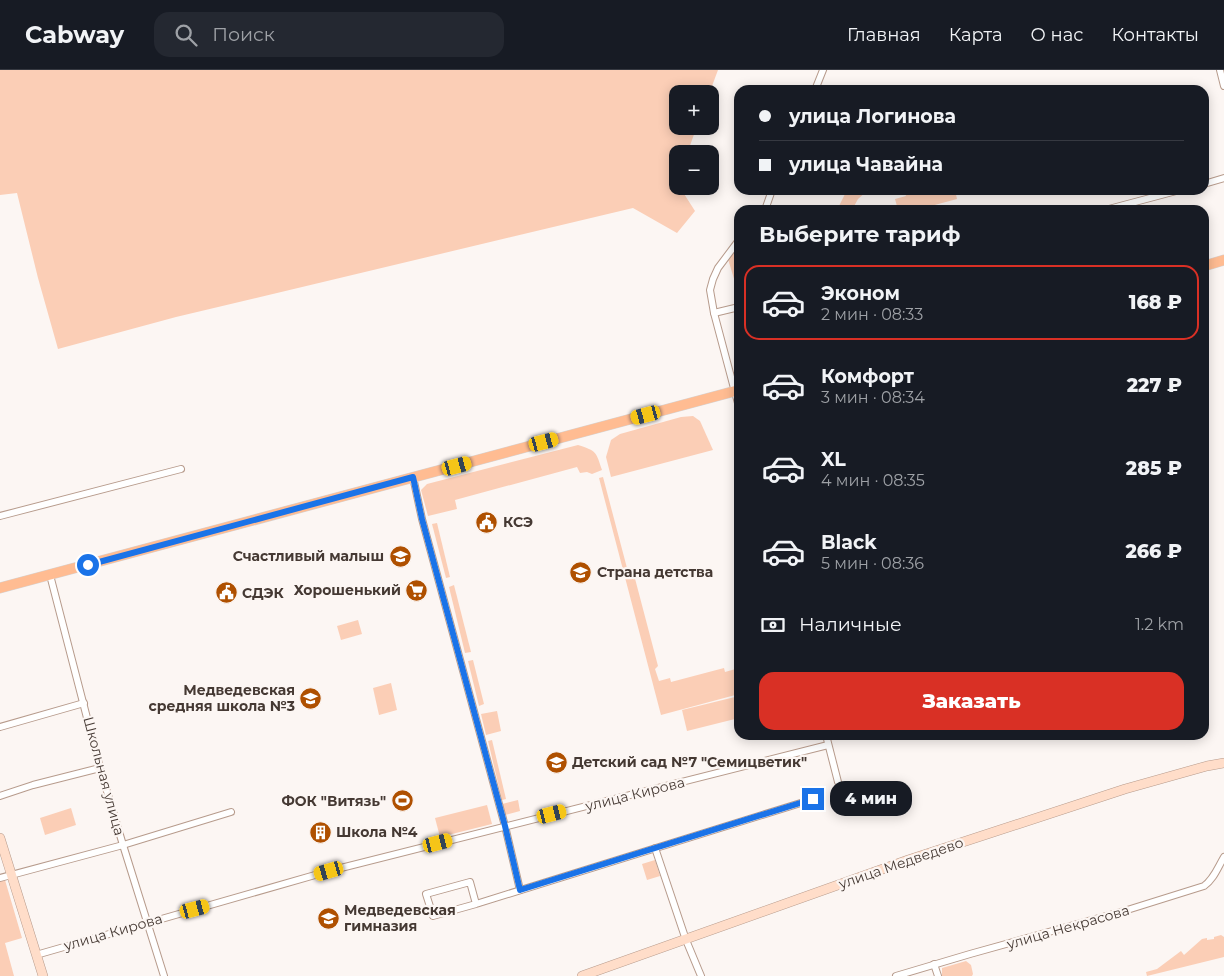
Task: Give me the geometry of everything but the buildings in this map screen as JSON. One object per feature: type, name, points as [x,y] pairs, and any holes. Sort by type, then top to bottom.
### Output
[{"type":"main road","points":[[1209,264],[1224,260]]},
{"type":"main road","points":[[0,588],[734,392]]},
{"type":"street","points":[[817,85],[823,70]]},
{"type":"street","points":[[1220,70],[1224,86]]},
{"type":"street","points":[[1209,182],[1224,178]]},
{"type":"street","points":[[1124,205],[1161,195]]},
{"type":"street","points":[[734,246],[713,279],[710,290],[714,313],[734,381]]},
{"type":"street","points":[[714,313],[734,308]]},
{"type":"street","points":[[0,516],[181,469]]},
{"type":"street","points":[[413,477],[422,519],[505,826],[520,890]]},
{"type":"street","name":"Школьная улица","points":[[50,575],[100,768],[164,976]]},
{"type":"street","points":[[0,727],[84,703]]},
{"type":"street","points":[[827,740],[838,782]]},
{"type":"street","name":"улица Кирова","points":[[36,954],[329,871],[828,745]]},
{"type":"street","name":"улица Медведево","points":[[582,976],[908,860],[1125,789],[1224,763]]},
{"type":"street","points":[[0,796],[100,768]]},
{"type":"street","points":[[476,904],[470,882],[426,894],[433,916],[476,904],[820,797]]},
{"type":"street","points":[[0,878],[123,845],[231,812]]},
{"type":"street","points":[[0,838],[43,976]]},
{"type":"street","points":[[656,848],[686,940],[701,976]]},
{"type":"street","name":"улица Некрасова","points":[[896,976],[1124,912],[1204,886],[1213,878],[1224,857]]},
{"type":"street","points":[[934,964],[938,976]]},
{"type":"shaded area","points":[[0,70],[718,70],[712,85],[669,85],[669,135],[694,135],[690,145],[669,145],[669,195],[685,195],[695,211],[677,233],[633,208],[176,317],[58,349],[17,193],[0,195]]},
{"type":"shaded area","points":[[844,195],[862,195],[855,205],[840,205]]},
{"type":"shaded area","points":[[956,195],[957,199],[935,205],[897,205],[895,199],[906,196]]},
{"type":"shaded area","points":[[734,251],[734,279],[728,259]]},
{"type":"shaded area","points":[[693,416],[700,421],[713,450],[611,477],[606,457],[611,440],[620,434],[681,417]]},
{"type":"shaded area","points":[[578,445],[595,453],[602,470],[592,474],[587,472],[580,473],[577,467],[455,500],[457,509],[428,516],[421,490],[427,484]]},
{"type":"shaded area","points":[[603,477],[627,568],[633,571],[658,666],[655,669],[659,681],[670,678],[671,682],[724,668],[725,672],[734,669],[734,695],[661,715],[599,478]]},
{"type":"shaded area","points":[[437,523],[450,577],[446,578],[432,524]]},
{"type":"shaded area","points":[[454,585],[471,652],[465,653],[449,587]]},
{"type":"shaded area","points":[[358,620],[362,634],[341,640],[337,626]]},
{"type":"shaded area","points":[[473,660],[484,704],[479,706],[468,661]]},
{"type":"shaded area","points":[[391,683],[397,710],[379,715],[373,688]]},
{"type":"shaded area","points":[[734,697],[734,719],[687,731],[682,710]]},
{"type":"shaded area","points":[[497,711],[501,731],[486,735],[481,714]]},
{"type":"shaded area","points":[[492,740],[506,799],[502,800],[488,741]]},
{"type":"shaded area","points":[[518,800],[520,811],[505,815],[502,804]]},
{"type":"shaded area","points":[[487,805],[492,824],[440,837],[435,818]]},
{"type":"shaded area","points":[[71,808],[76,825],[45,835],[40,818]]},
{"type":"shaded area","points":[[655,860],[660,876],[647,880],[642,864]]},
{"type":"shaded area","points":[[5,880],[22,938],[5,943],[14,976],[0,976],[0,881]]},
{"type":"shaded area","points":[[1221,935],[1224,937],[1224,957],[1147,976],[1146,972],[1157,969],[1181,951],[1184,955],[1202,939],[1214,939],[1214,937]]},
{"type":"shaded area","points":[[966,961],[971,965],[972,976],[942,976],[942,968]]},
{"type":"place","name":"КСЭ","points":[[487,522]]},
{"type":"place","name":"Счастливый малыш","points":[[400,556]]},
{"type":"place","name":"Страна детства","points":[[581,572]]},
{"type":"place","name":"Хорошенький","points":[[417,590]]},
{"type":"place","name":"СДЭК","points":[[226,593]]},
{"type":"place","name":"Медведевская средняя школа №3","points":[[311,698]]},
{"type":"place","name":"Детский сад №7 \"Семицветик\"","points":[[556,762]]},
{"type":"place","name":"ФОК \"Витязь\"","points":[[402,801]]},
{"type":"place","name":"Школа №4","points":[[320,832]]},
{"type":"place","name":"Медведевская гимназия","points":[[328,918]]},
{"type":"route","points":[[88,565],[413,477],[422,519],[505,826],[520,890],[813,799]]}]
